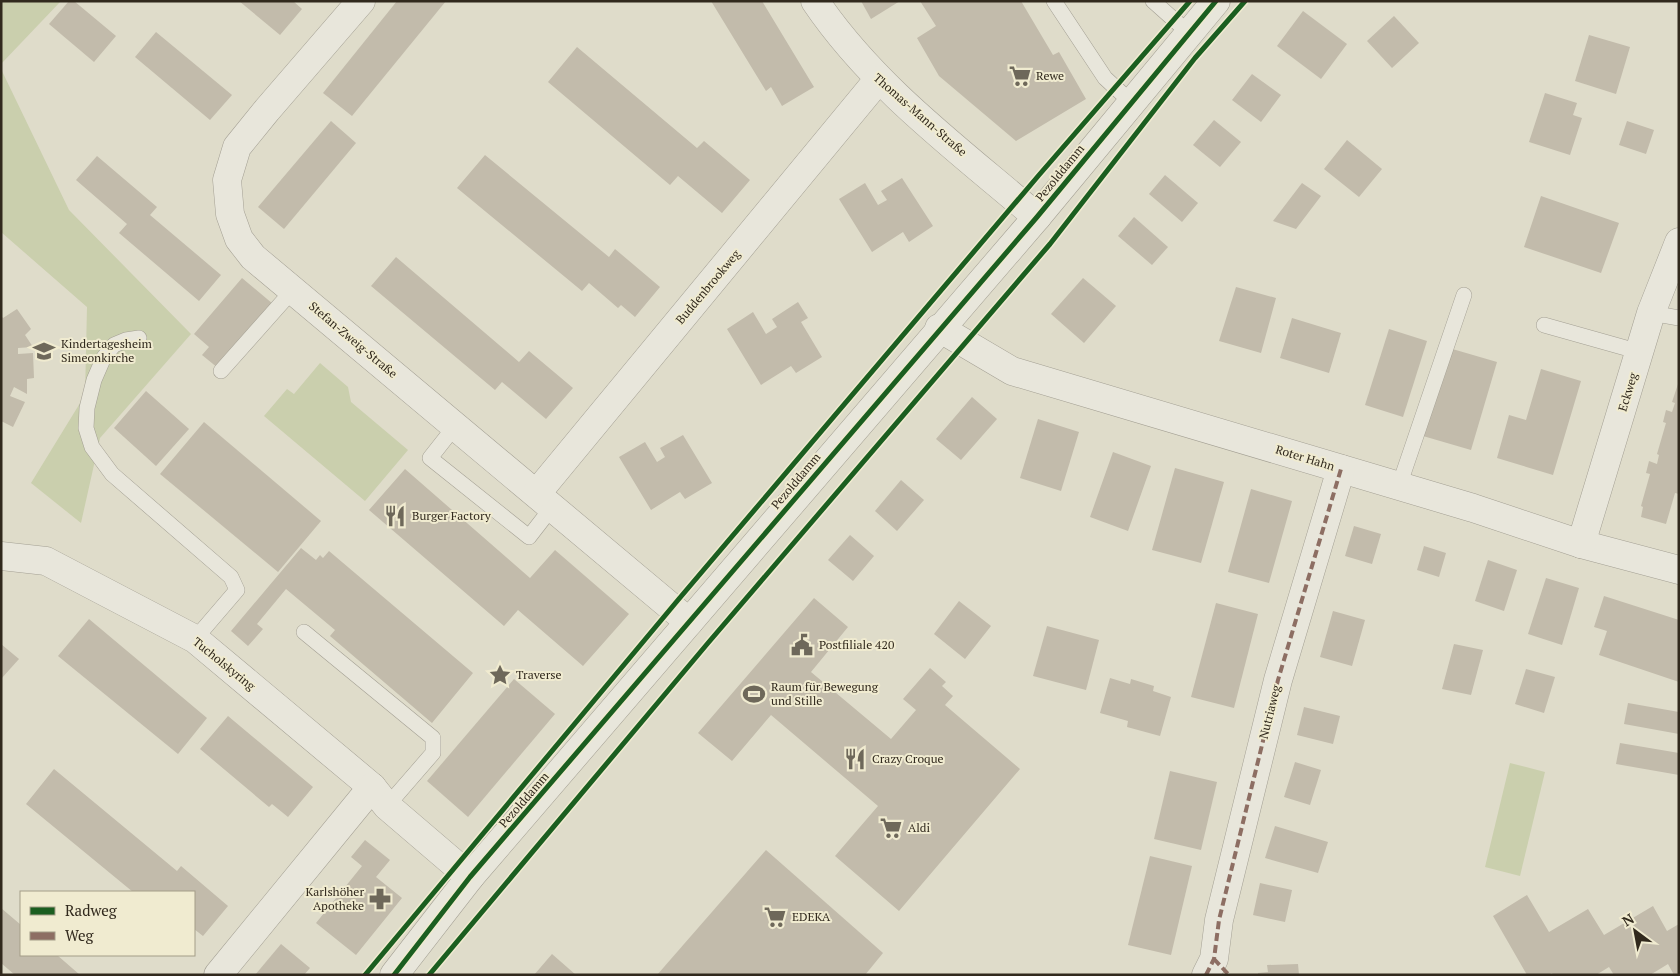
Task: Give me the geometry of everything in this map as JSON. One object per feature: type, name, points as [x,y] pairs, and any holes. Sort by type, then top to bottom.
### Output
[{"type":"street","name":"Stefan-Zweig-Straße","points":[[361,1],[267,110],[237,148],[227,180],[230,214],[239,239],[253,257],[689,622]]},
{"type":"street","name":"Thomas-Mann-Straße","points":[[815,1],[845,43],[878,80],[1037,216]]},
{"type":"street","name":"Pezolddamm","points":[[394,975],[470,877],[1037,216],[1216,1]]},
{"type":"street","name":"Buddenbrookweg","points":[[545,500],[878,80]]},
{"type":"street","name":"Eckweg","points":[[1581,544],[1651,313],[1679,242]]},
{"type":"street","name":"Roter Hahn","points":[[939,328],[1012,371],[1399,486],[1581,544],[1679,570]]},
{"type":"street","name":"Nutriaweg","points":[[1217,970],[1219,920],[1278,680],[1341,469]]},
{"type":"street","name":"Tucholskyring","points":[[1,556],[46,561],[195,639],[380,797],[470,877]]},
{"type":"street","points":[[218,975],[380,797]]},
{"type":"lane","points":[[1054,1],[1105,78],[1131,102]]},
{"type":"lane","points":[[1153,1],[1190,34]]},
{"type":"lane","points":[[221,372],[294,290]]},
{"type":"lane","points":[[1399,486],[1464,295]]},
{"type":"lane","points":[[1651,313],[1679,318]]},
{"type":"lane","points":[[1544,325],[1640,352]]},
{"type":"lane","points":[[139,338],[126,340],[114,345],[104,358],[94,380],[86,428],[92,447],[112,474],[231,577],[237,590],[195,639]]},
{"type":"lane","points":[[456,426],[430,458],[529,537],[545,500]]},
{"type":"lane","points":[[304,632],[434,738],[433,753],[380,797]]},
{"type":"green space","points":[[1,1],[61,1],[1,64]]},
{"type":"green space","points":[[1,69],[69,210],[191,334],[100,438],[81,523],[31,483],[85,395],[87,307],[1,232]]},
{"type":"green space","points":[[320,363],[348,387],[351,402],[408,450],[365,501],[264,416],[287,389],[294,394]]},
{"type":"green space","points":[[1510,763],[1545,772],[1520,876],[1485,867]]},
{"type":"building","points":[[69,1],[74,1],[116,36],[94,62],[49,24]]},
{"type":"building","points":[[239,1],[293,1],[302,9],[280,35]]},
{"type":"building","points":[[397,1],[446,1],[352,116],[323,93]]},
{"type":"building","points":[[711,1],[762,1],[814,87],[782,106],[771,87],[766,91]]},
{"type":"building","points":[[861,1],[900,1],[871,19]]},
{"type":"building","points":[[920,1],[1021,1],[1053,55],[1059,52],[1086,99],[1016,141],[939,76],[917,38],[936,26]]},
{"type":"building","points":[[1303,11],[1347,44],[1321,79],[1277,46]]},
{"type":"building","points":[[1394,16],[1419,43],[1392,68],[1367,41]]},
{"type":"building","points":[[156,32],[232,95],[210,120],[135,57]]},
{"type":"building","points":[[1589,35],[1630,47],[1616,94],[1575,81]]},
{"type":"building","points":[[577,47],[697,148],[704,141],[750,180],[722,213],[678,176],[670,185],[548,82]]},
{"type":"building","points":[[1252,74],[1281,95],[1261,122],[1232,100]]},
{"type":"building","points":[[1545,93],[1577,103],[1573,115],[1582,118],[1570,155],[1529,142]]},
{"type":"building","points":[[1214,120],[1241,142],[1220,167],[1193,145]]},
{"type":"building","points":[[331,121],[356,143],[284,229],[258,207]]},
{"type":"building","points":[[1627,121],[1654,130],[1646,154],[1619,145]]},
{"type":"building","points":[[1347,140],[1382,169],[1359,197],[1324,169]]},
{"type":"building","points":[[485,155],[609,257],[615,249],[660,287],[635,317],[621,305],[618,308],[589,283],[582,291],[457,188]]},
{"type":"building","points":[[97,156],[157,207],[150,215],[221,275],[199,301],[119,233],[127,224],[76,180]]},
{"type":"building","points":[[1165,175],[1198,203],[1182,222],[1149,194]]},
{"type":"building","points":[[902,178],[933,226],[909,242],[903,232],[872,252],[839,199],[865,183],[878,205],[887,200],[881,191]]},
{"type":"building","points":[[1302,183],[1321,196],[1296,229],[1273,221]]},
{"type":"building","points":[[1541,196],[1619,223],[1601,273],[1524,247]]},
{"type":"building","points":[[1134,217],[1168,247],[1152,265],[1118,236]]},
{"type":"building","points":[[396,257],[519,362],[529,351],[573,388],[546,419],[502,382],[495,390],[371,286]]},
{"type":"building","points":[[242,278],[273,304],[218,368],[202,355],[209,347],[194,334]]},
{"type":"building","points":[[1083,278],[1116,306],[1084,343],[1051,314]]},
{"type":"building","points":[[1236,287],[1276,298],[1261,353],[1219,341]]},
{"type":"building","points":[[798,302],[808,318],[801,322],[822,357],[796,373],[791,366],[761,385],[727,329],[753,312],[766,334],[777,327],[772,319]]},
{"type":"building","points":[[17,309],[31,329],[25,335],[33,347],[18,348],[18,354],[33,353],[34,378],[27,379],[27,394],[14,387],[10,396],[25,402],[13,427],[1,421],[1,316],[3,318]]},
{"type":"building","points":[[1292,318],[1341,333],[1329,373],[1280,358]]},
{"type":"building","points":[[1389,329],[1427,341],[1403,417],[1365,405]]},
{"type":"building","points":[[1449,348],[1497,362],[1471,450],[1423,436]]},
{"type":"building","points":[[1541,369],[1581,381],[1553,475],[1497,458],[1509,415],[1526,420]]},
{"type":"building","points":[[1679,381],[1679,494],[1675,493],[1666,524],[1641,517],[1643,507],[1641,506],[1650,474],[1646,473],[1649,461],[1657,464],[1659,455],[1657,454],[1666,423],[1663,422],[1666,410],[1672,412],[1675,403],[1672,402]]},
{"type":"building","points":[[146,391],[189,429],[156,466],[114,428]]},
{"type":"building","points":[[972,397],[997,419],[961,460],[936,439]]},
{"type":"building","points":[[1038,419],[1079,432],[1061,491],[1020,478]]},
{"type":"building","points":[[204,422],[321,521],[278,572],[160,474]]},
{"type":"building","points":[[683,435],[712,483],[685,499],[680,492],[651,510],[619,457],[645,442],[657,462],[665,457],[660,448]]},
{"type":"building","points":[[1113,452],[1151,466],[1128,531],[1090,517]]},
{"type":"building","points":[[1175,468],[1224,482],[1201,563],[1152,550]]},
{"type":"building","points":[[405,469],[530,578],[555,550],[629,614],[583,666],[518,610],[504,626],[369,510]]},
{"type":"building","points":[[901,480],[924,500],[897,531],[875,511]]},
{"type":"building","points":[[1251,489],[1292,501],[1269,583],[1228,572]]},
{"type":"building","points":[[1354,526],[1381,534],[1372,564],[1345,556]]},
{"type":"building","points":[[850,535],[874,556],[853,581],[828,560]]},
{"type":"building","points":[[1424,546],[1446,553],[1439,577],[1417,570]]},
{"type":"building","points":[[301,548],[316,560],[320,555],[323,558],[329,551],[473,673],[432,723],[330,636],[335,630],[286,589],[257,624],[263,629],[248,646],[231,631]]},
{"type":"building","points":[[1488,560],[1517,570],[1504,611],[1475,601]]},
{"type":"building","points":[[1546,578],[1579,588],[1562,645],[1528,634]]},
{"type":"building","points":[[1604,596],[1679,620],[1679,682],[1599,655],[1607,631],[1594,627]]},
{"type":"building","points":[[814,598],[848,627],[811,672],[891,739],[916,710],[903,699],[930,668],[946,682],[942,686],[953,696],[945,705],[1020,769],[899,911],[835,856],[878,806],[771,715],[732,761],[698,733]]},
{"type":"building","points":[[959,601],[991,626],[965,659],[934,634]]},
{"type":"building","points":[[1216,603],[1258,614],[1234,708],[1191,697]]},
{"type":"building","points":[[1333,611],[1365,620],[1352,666],[1320,657]]},
{"type":"building","points":[[89,619],[207,718],[178,754],[58,656]]},
{"type":"building","points":[[1047,626],[1099,640],[1086,690],[1033,676]]},
{"type":"building","points":[[1,644],[19,659],[1,679]]},
{"type":"building","points":[[1454,644],[1483,650],[1471,695],[1442,689]]},
{"type":"building","points":[[1526,669],[1555,677],[1544,713],[1515,704]]},
{"type":"building","points":[[1110,678],[1130,684],[1131,679],[1154,686],[1153,691],[1171,697],[1160,736],[1127,727],[1128,721],[1100,713]]},
{"type":"building","points":[[514,679],[555,714],[468,817],[427,781]]},
{"type":"building","points":[[1628,703],[1679,712],[1679,734],[1624,724]]},
{"type":"building","points":[[1304,707],[1340,716],[1333,744],[1297,735]]},
{"type":"building","points":[[228,716],[313,787],[288,817],[272,804],[269,807],[200,749]]},
{"type":"building","points":[[1620,743],[1679,753],[1679,775],[1616,764]]},
{"type":"building","points":[[1295,762],[1321,770],[1310,805],[1284,797]]},
{"type":"building","points":[[54,769],[177,871],[181,866],[228,906],[203,936],[195,930],[195,891],[132,891],[26,804]]},
{"type":"building","points":[[1170,771],[1217,782],[1201,850],[1154,839]]},
{"type":"building","points":[[1275,826],[1328,842],[1318,873],[1265,858]]},
{"type":"building","points":[[365,840],[390,860],[376,877],[402,898],[356,955],[316,923],[362,866],[351,857]]},
{"type":"building","name":"EDEKA","points":[[766,850],[883,953],[865,975],[657,975]]},
{"type":"building","points":[[1150,856],[1192,866],[1171,955],[1128,945]]},
{"type":"building","points":[[1260,883],[1292,890],[1285,922],[1253,915]]},
{"type":"building","points":[[1527,895],[1549,932],[1588,909],[1604,935],[1653,906],[1667,931],[1679,924],[1679,975],[1674,975],[1668,964],[1650,975],[1614,975],[1609,967],[1596,975],[1553,975],[1552,973],[1548,975],[1527,975],[1493,916]]},
{"type":"building","points":[[1,908],[20,924],[20,956],[58,956],[80,975],[15,975],[1,963]]},
{"type":"building","points":[[281,944],[310,968],[304,975],[255,975]]},
{"type":"building","points":[[552,954],[576,975],[534,975]]},
{"type":"building","points":[[1298,964],[1299,975],[1258,975],[1258,973],[1268,972],[1267,965]]},
{"type":"marked path","points":[[1206,975],[1214,959],[1219,920],[1278,680],[1341,469]]},
{"type":"marked path","points":[[1214,959],[1229,975]]},
{"type":"cycle path","points":[[365,975],[678,600],[1039,175],[1190,1]]},
{"type":"cycle path","points":[[394,975],[470,877],[1037,217],[1216,1]]},
{"type":"cycle path","points":[[429,975],[708,643],[1050,244],[1195,58],[1245,1]]},
{"type":"place","name":"Rewe","points":[[1020,76]]},
{"type":"place","name":"Kindertagesheim Simeonkirche","points":[[44,351]]},
{"type":"place","name":"Burger Factory","points":[[395,516]]},
{"type":"place","name":"Postfiliale 420","points":[[802,645]]},
{"type":"place","name":"Traverse","points":[[500,675]]},
{"type":"place","name":"Raum für Bewegung und Stille","points":[[754,694]]},
{"type":"place","name":"Crazy Croque","points":[[855,759]]},
{"type":"place","name":"Aldi","points":[[891,828]]},
{"type":"place","name":"Karlshöher Apotheke","points":[[380,899]]},
{"type":"place","name":"EDEKA","points":[[775,917]]}]
